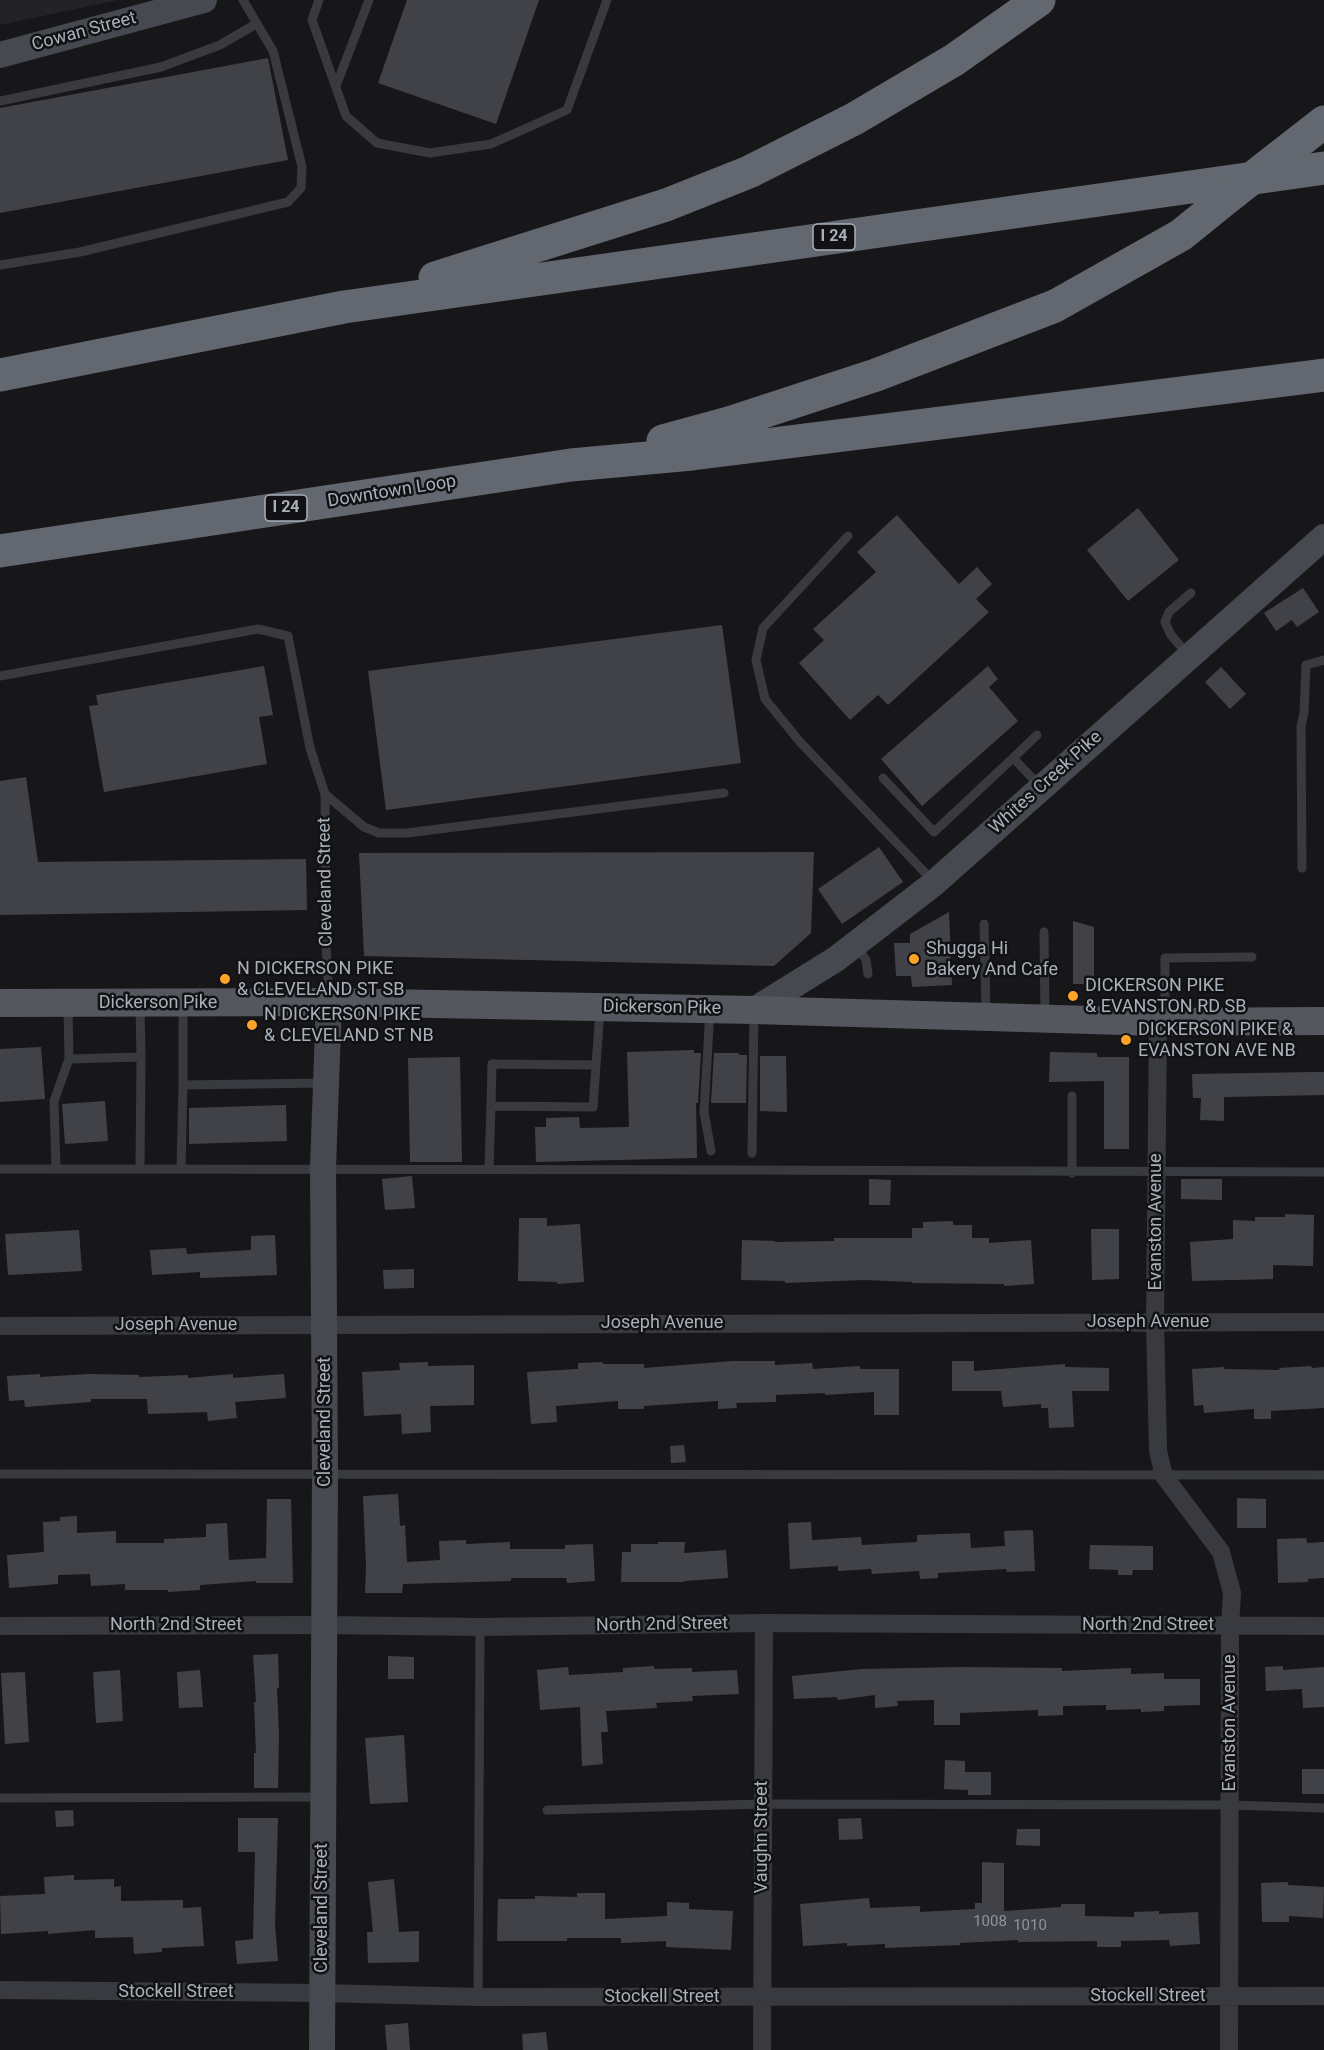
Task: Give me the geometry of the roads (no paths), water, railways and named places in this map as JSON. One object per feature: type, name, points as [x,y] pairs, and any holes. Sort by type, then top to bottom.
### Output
[{"type":"highway","points":[[345,307],[666,206],[749,172],[864,113],[954,60],[1039,0]]},
{"type":"highway","points":[[571,465],[729,423],[887,371],[1055,306],[1181,235],[1324,122]]},
{"type":"highway","name":"I 24","points":[[0,375],[345,307],[1324,168]]},
{"type":"highway","name":"I 24","points":[[571,465],[692,454],[1324,375]]},
{"type":"highway","name":"Downtown Loop","points":[[0,551],[571,465]]},
{"type":"main road","name":"Cowan Street","points":[[0,55],[204,0]]},
{"type":"main road","name":"Whites Creek Pike","points":[[754,1010],[836,959],[934,882],[1324,537]]},
{"type":"main road","name":"Dickerson Pike","points":[[0,1003],[329,1002],[754,1010],[1161,1022],[1324,1021]]},
{"type":"main road","name":"Cleveland Street","points":[[322,2050],[325,1474],[323,1167],[329,1002]]},
{"type":"street","name":"Evanston Avenue","points":[[1161,1022],[1156,1173],[1155,1321],[1158,1451],[1164,1476],[1221,1552],[1232,1593],[1229,2050]]},
{"type":"street","name":"Joseph Avenue","points":[[0,1326],[1324,1322]]},
{"type":"street","name":"North 2nd Street","points":[[0,1626],[480,1627],[764,1623],[1324,1626]]},
{"type":"street","name":"Vaughn Street","points":[[762,2050],[764,1623]]},
{"type":"street","name":"Stockell Street","points":[[0,1990],[478,1997],[1324,1995]]},
{"type":"lane","points":[[0,265],[80,252],[288,202],[301,188],[302,167],[273,51],[243,0]]},
{"type":"lane","points":[[319,0],[312,20],[346,116],[377,143],[430,153],[491,144],[567,110],[607,0]]},
{"type":"lane","points":[[336,86],[369,0]]},
{"type":"lane","points":[[0,101],[161,67],[220,45],[256,24]]},
{"type":"lane","points":[[848,536],[763,628],[756,660],[765,699],[800,742],[934,882]]},
{"type":"lane","points":[[1189,656],[1171,635],[1166,622],[1169,612],[1191,593]]},
{"type":"lane","name":"Cleveland Street","points":[[0,676],[258,628],[288,636],[310,748],[325,795],[326,944],[329,1002]]},
{"type":"lane","points":[[1302,868],[1301,726],[1304,713],[1306,665],[1324,660]]},
{"type":"lane","points":[[883,778],[934,832],[1037,735]]},
{"type":"lane","points":[[1013,758],[1041,788]]},
{"type":"lane","points":[[325,795],[364,827],[379,833],[407,832],[724,793]]},
{"type":"lane","points":[[984,924],[986,1016]]},
{"type":"lane","points":[[1044,932],[1045,1018]]},
{"type":"lane","points":[[856,944],[866,960],[868,974]]},
{"type":"lane","points":[[1161,1022],[1165,958],[1252,957]]},
{"type":"lane","points":[[181,1168],[183,1002]]},
{"type":"lane","points":[[56,1169],[54,1101],[69,1059],[68,1003]]},
{"type":"lane","points":[[140,1003],[140,1168]]},
{"type":"lane","points":[[491,1106],[593,1107],[600,1007]]},
{"type":"lane","points":[[710,1009],[704,1112],[711,1151]]},
{"type":"lane","points":[[752,1154],[754,1010]]},
{"type":"lane","points":[[69,1059],[141,1057]]},
{"type":"lane","points":[[489,1168],[492,1064],[596,1065]]},
{"type":"lane","points":[[183,1085],[326,1083]]},
{"type":"lane","points":[[1072,1096],[1072,1173]]},
{"type":"lane","points":[[0,1169],[323,1167],[1072,1173],[1324,1172]]},
{"type":"lane","points":[[0,1474],[1324,1475]]},
{"type":"lane","points":[[478,1997],[480,1627]]},
{"type":"lane","points":[[0,1798],[322,1797]]},
{"type":"lane","points":[[547,1810],[762,1804],[1230,1805],[1324,1808]]},
{"type":"place","name":"Shugga Hi Bakery And Cafe","points":[[914,959]]},
{"type":"place","name":"N DICKERSON PIKE & CLEVELAND ST SB","points":[[225,979]]},
{"type":"place","name":"DICKERSON PIKE & EVANSTON RD SB","points":[[1073,996]]},
{"type":"place","name":"N DICKERSON PIKE & CLEVELAND ST NB","points":[[252,1025]]},
{"type":"place","name":"DICKERSON PIKE & EVANSTON AVE NB","points":[[1126,1040]]}]
